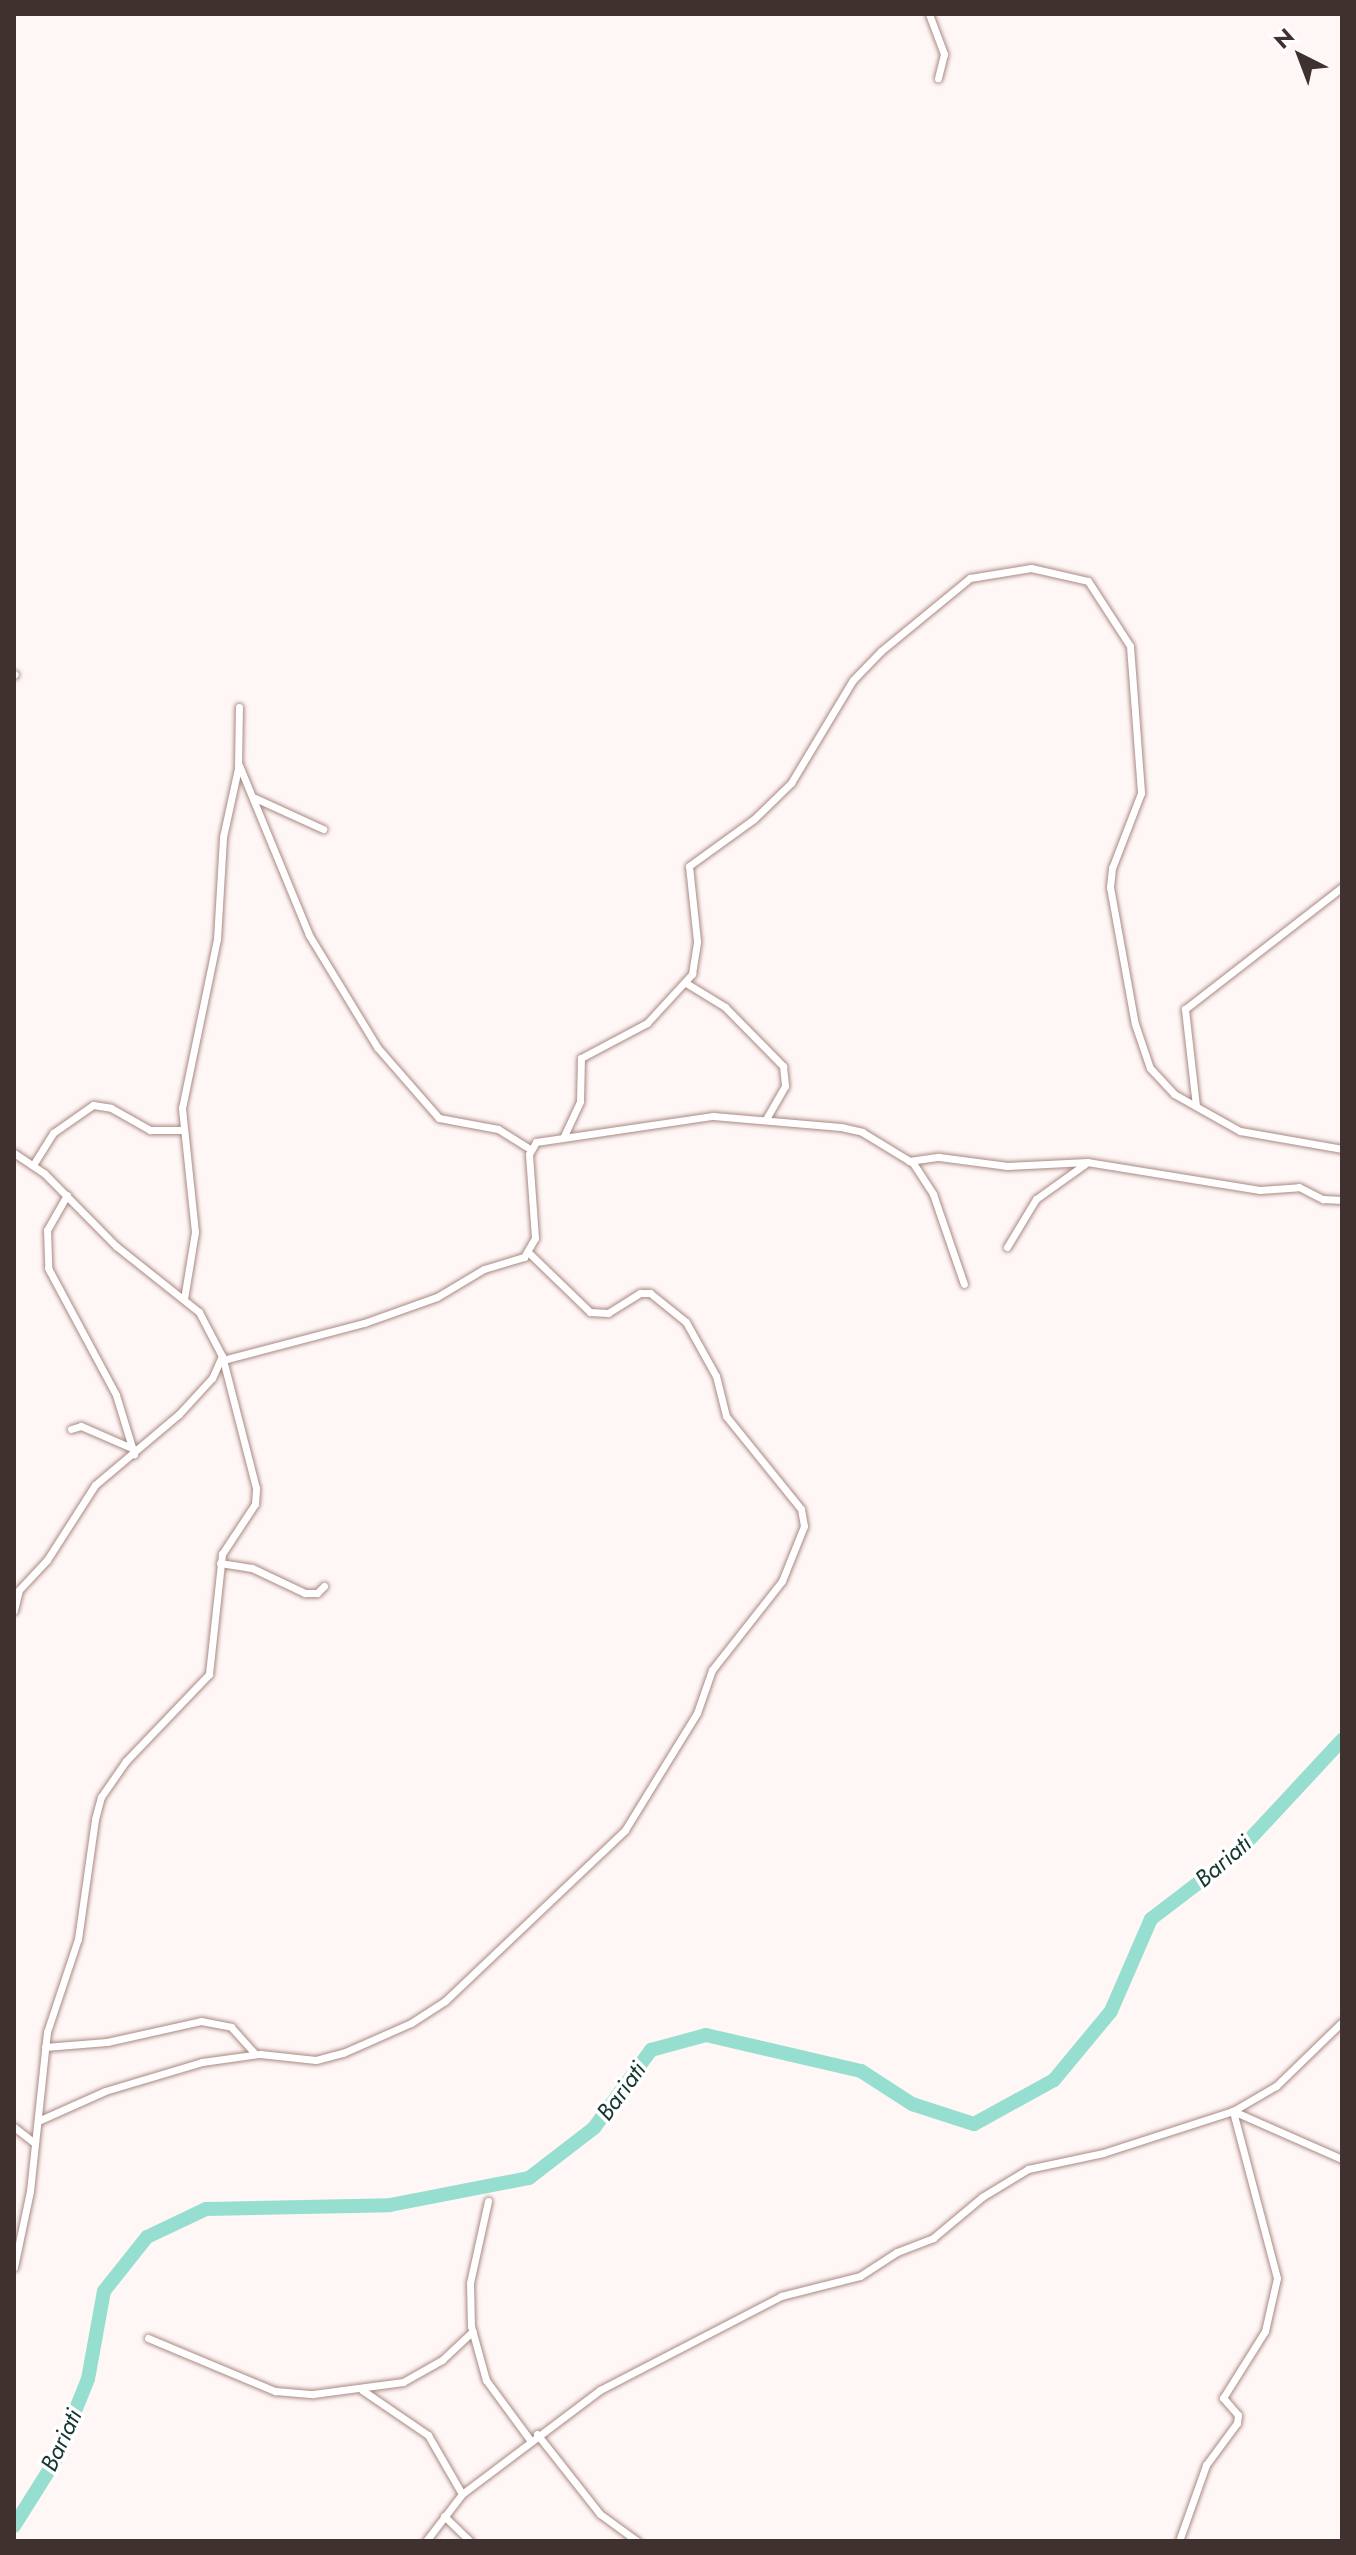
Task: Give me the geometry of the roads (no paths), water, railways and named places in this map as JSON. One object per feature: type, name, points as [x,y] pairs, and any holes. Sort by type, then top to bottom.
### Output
[{"type":"street","points":[[929,14],[942,40],[938,78]]},
{"type":"street","points":[[564,1136],[580,1101],[581,1058],[647,1023],[686,983],[698,961],[689,866],[754,819],[791,783],[863,667],[970,578],[1031,568],[1068,572],[1094,587],[1130,646],[1141,793],[1112,868],[1113,911],[1143,1054],[1158,1080],[1240,1131],[1342,1149]]},
{"type":"street","points":[[184,1299],[195,1232],[183,1130],[191,1048],[217,939],[223,837],[238,763],[239,707]]},
{"type":"street","points":[[238,763],[309,935],[377,1047],[439,1118],[498,1129],[530,1149]]},
{"type":"street","points":[[255,798],[269,800],[323,829]]},
{"type":"street","points":[[1196,1106],[1185,1009],[1342,887]]},
{"type":"street","points":[[686,983],[725,1007],[783,1066],[785,1086],[766,1119]]},
{"type":"street","points":[[33,1165],[53,1133],[93,1105],[111,1108],[150,1130],[183,1130]]},
{"type":"street","points":[[14,1610],[19,1590],[47,1560],[95,1485],[205,1385],[222,1358],[418,1304],[528,1252],[535,1238],[530,1149],[536,1142],[713,1116],[766,1119],[862,1132],[909,1161],[929,1184],[964,1284]]},
{"type":"street","points":[[14,1153],[67,1195],[116,1246],[184,1299],[212,1331],[256,1488],[249,1520],[220,1563],[209,1674],[126,1761],[101,1797],[86,1852],[78,1939],[45,2047],[38,2121],[14,2267]]},
{"type":"street","points":[[909,1161],[939,1157],[1007,1166],[1087,1162],[1260,1190],[1299,1187],[1323,1199],[1342,1200]]},
{"type":"street","points":[[1007,1247],[1036,1199],[1087,1162]]},
{"type":"street","points":[[67,1195],[47,1230],[48,1268],[116,1395],[134,1451]]},
{"type":"street","points":[[38,2121],[136,2081],[202,2062],[255,2054],[316,2060],[360,2047],[426,2015],[511,1941],[625,1830],[697,1713],[712,1670],[782,1581],[804,1526],[795,1496],[755,1458],[726,1416],[703,1351],[669,1305],[640,1293],[608,1313],[590,1312],[528,1252]]},
{"type":"street","points":[[71,1429],[81,1426],[134,1451]]},
{"type":"street","points":[[220,1563],[252,1568],[305,1593],[317,1593],[324,1586]]},
{"type":"street","points":[[45,2047],[107,2042],[201,2021],[231,2027],[255,2054]]},
{"type":"street","points":[[426,2541],[462,2494],[533,2437],[600,2390],[781,2296],[860,2276],[897,2252],[933,2238],[982,2197],[1028,2169],[1103,2153],[1233,2111],[1276,2086],[1342,2022]]},
{"type":"street","points":[[1233,2111],[1342,2159]]},
{"type":"street","points":[[1179,2541],[1206,2465],[1237,2423],[1238,2415],[1223,2398],[1265,2331],[1277,2278],[1233,2111]]},
{"type":"street","points":[[14,2127],[33,2142]]},
{"type":"street","points":[[488,2201],[470,2283],[473,2331],[486,2380],[600,2514],[637,2541]]},
{"type":"street","points":[[148,2338],[275,2391],[362,2390],[423,2374],[473,2331]]},
{"type":"street","points":[[362,2390],[428,2435],[462,2494]]},
{"type":"street","points":[[444,2516],[470,2541]]},
{"type":"waterway","name":"Bariati","points":[[14,2526],[55,2461],[88,2379],[104,2291],[147,2237],[206,2209],[390,2205],[529,2178],[594,2128],[651,2050],[706,2035],[861,2071],[912,2104],[974,2124],[1054,2080],[1111,2011],[1151,1919],[1236,1854],[1342,1740]]}]
